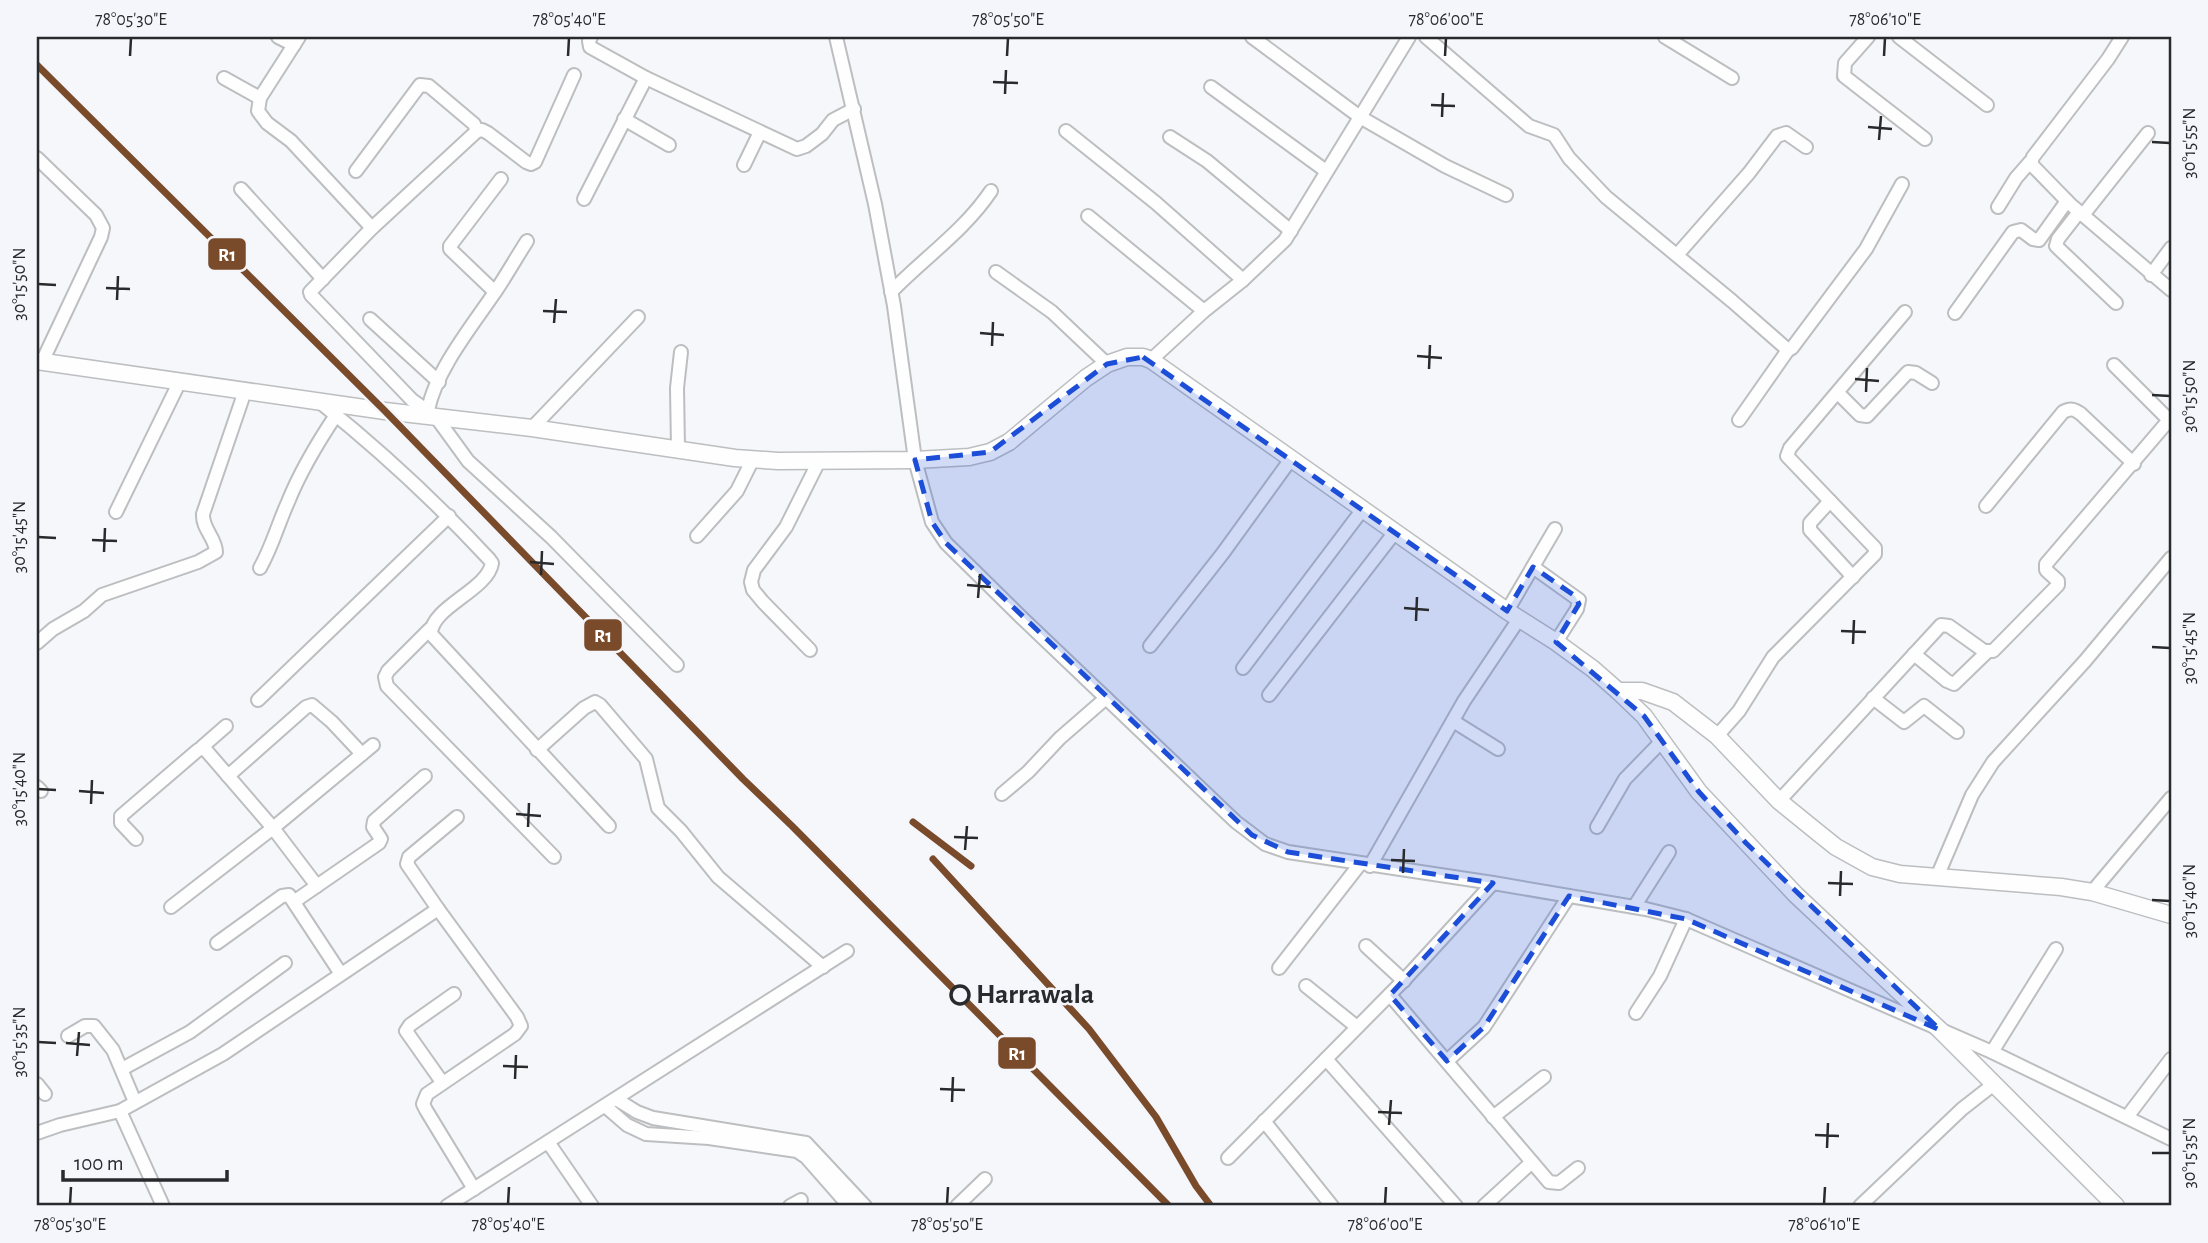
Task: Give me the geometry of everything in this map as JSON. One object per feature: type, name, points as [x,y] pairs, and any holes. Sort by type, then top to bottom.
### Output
[{"type":"street","points":[[278,37],[297,41],[260,98],[258,111],[372,228]]},
{"type":"street","points":[[591,37],[590,47],[646,78],[797,149],[822,134],[833,120],[854,109]]},
{"type":"street","points":[[836,37],[875,204],[891,292],[915,460],[937,532],[1021,617],[1236,822],[1258,839],[1288,852],[1493,883],[1634,907],[1686,919],[1992,1052],[2171,1139]]},
{"type":"street","points":[[1252,37],[1360,117],[1454,171],[1506,195]]},
{"type":"street","points":[[1151,360],[1204,311],[1243,280],[1291,231],[1409,37]]},
{"type":"street","points":[[1426,37],[1529,126],[1554,135],[1569,158],[1606,197],[1788,350]]},
{"type":"street","points":[[1665,37],[1732,78]]},
{"type":"street","points":[[1868,37],[1845,63],[1844,76],[1925,139]]},
{"type":"street","points":[[1899,37],[1987,105]]},
{"type":"street","points":[[1998,207],[2016,178],[2122,37]]},
{"type":"street","points":[[574,75],[535,162],[531,164],[488,133],[477,131],[372,228],[310,292],[412,400],[432,414],[468,461],[551,537],[677,665]]},
{"type":"street","points":[[224,78],[260,98]]},
{"type":"street","points":[[584,199],[646,78]]},
{"type":"street","points":[[356,171],[420,85],[429,86],[474,124],[477,131]]},
{"type":"street","points":[[1212,87],[1326,171]]},
{"type":"street","points":[[624,119],[669,145]]},
{"type":"street","points":[[1066,131],[1156,203],[1243,280]]},
{"type":"street","points":[[744,165],[760,132]]},
{"type":"street","points":[[2116,303],[2056,246],[2058,239],[2148,133]]},
{"type":"street","points":[[1676,255],[1749,173],[1777,136],[1786,134],[1806,147]]},
{"type":"street","points":[[1170,137],[1216,168],[1291,231]]},
{"type":"street","points":[[37,158],[96,215],[103,228],[95,250],[39,361],[320,402],[432,414],[753,459],[819,461],[915,460],[969,457],[990,452],[1009,442],[1086,378],[1107,364],[1127,357],[1151,360],[1593,669],[1644,716],[1699,792],[1797,895],[1940,1030],[2116,1206]]},
{"type":"street","points":[[2030,162],[2067,201],[2151,275],[2171,289]]},
{"type":"street","points":[[495,292],[450,246],[501,179]]},
{"type":"street","points":[[1739,420],[1788,350],[1866,249],[1902,184]]},
{"type":"street","points":[[241,189],[323,279]]},
{"type":"street","points":[[891,292],[967,223],[991,191]]},
{"type":"street","points":[[1955,313],[2013,233],[2021,230],[2039,240],[2067,201]]},
{"type":"street","points":[[1088,216],[1204,311]]},
{"type":"street","points":[[432,414],[439,382],[467,330],[527,241]]},
{"type":"street","points":[[2151,275],[2171,248]]},
{"type":"street","points":[[996,272],[1052,312],[1107,364]]},
{"type":"street","points":[[1717,736],[1739,710],[1773,657],[1872,558],[1876,550],[1787,456],[1790,448],[1905,312]]},
{"type":"street","points":[[532,428],[638,317]]},
{"type":"street","points":[[370,319],[439,382]]},
{"type":"street","points":[[678,448],[677,388],[681,352]]},
{"type":"street","points":[[1914,654],[1954,684],[1987,652],[1993,650],[2057,585],[2058,581],[2046,570],[2046,564],[2170,421],[2114,365]]},
{"type":"street","points":[[1838,393],[1860,415],[1867,416],[1908,372],[1916,373],[1932,383]]},
{"type":"street","points":[[116,512],[180,381]]},
{"type":"street","points":[[37,643],[53,629],[84,611],[102,595],[198,562],[216,552],[216,544],[203,523],[202,514],[245,391]]},
{"type":"street","points":[[320,402],[394,464],[449,516],[489,559],[492,569],[444,613],[384,677],[387,686],[554,857]]},
{"type":"street","points":[[1986,506],[2063,412],[2069,409],[2081,414],[2134,464]]},
{"type":"street","points":[[260,568],[270,551],[292,492],[336,415]]},
{"type":"street","points":[[697,536],[737,491],[753,459]]},
{"type":"street","points":[[1150,646],[1223,553],[1291,459]]},
{"type":"street","points":[[810,650],[763,602],[753,590],[751,582],[754,570],[786,527],[819,461]]},
{"type":"street","points":[[1830,501],[1810,523],[1810,530],[1853,577]]},
{"type":"street","points":[[1243,668],[1363,509]]},
{"type":"street","points":[[258,700],[449,516]]},
{"type":"street","points":[[1279,968],[1365,865],[1482,672],[1555,529]]},
{"type":"street","points":[[1269,695],[1395,532]]},
{"type":"street","points":[[1937,877],[1972,795],[1993,762],[2085,661],[2171,558]]},
{"type":"street","points":[[1534,567],[1579,600],[1577,609],[1556,642]]},
{"type":"street","points":[[1779,801],[1941,625],[1945,624],[1987,652]]},
{"type":"street","points":[[430,629],[433,639],[609,826]]},
{"type":"street","points":[[1618,691],[1642,691],[1673,702],[1717,736],[1779,801],[1836,847],[1872,867],[1900,874],[2030,883],[2092,892],[2171,915]]},
{"type":"street","points":[[1002,794],[1106,698]]},
{"type":"street","points":[[1873,698],[1905,723],[1924,705],[1957,732]]},
{"type":"street","points":[[537,750],[584,708],[595,702],[600,705],[646,759],[658,808],[681,831],[718,877],[823,967]]},
{"type":"street","points":[[228,776],[312,705],[362,754]]},
{"type":"street","points":[[1453,721],[1498,749]]},
{"type":"street","points":[[136,839],[119,821],[121,816],[226,726]]},
{"type":"street","points":[[1597,827],[1625,779],[1662,740]]},
{"type":"street","points":[[171,907],[273,828],[373,745]]},
{"type":"street","points":[[202,747],[273,828],[317,886]]},
{"type":"street","points":[[295,901],[379,843],[381,839],[373,827],[374,821],[425,776]]},
{"type":"street","points":[[2092,892],[2171,798]]},
{"type":"street","points":[[457,817],[407,860],[409,869],[521,1026],[515,1034],[442,1082],[427,1094],[423,1104],[474,1189]]},
{"type":"street","points":[[1634,907],[1669,852]]},
{"type":"street","points":[[1228,1158],[1404,981],[1493,883]]},
{"type":"street","points":[[217,943],[282,896],[289,895],[341,974]]},
{"type":"street","points":[[1447,1062],[1484,1027],[1569,896]]},
{"type":"street","points":[[37,1133],[120,1111],[242,1042],[438,909]]},
{"type":"street","points":[[1636,1013],[1660,975],[1686,919]]},
{"type":"street","points":[[1367,946],[1404,981]]},
{"type":"street","points":[[1992,1052],[2056,949]]},
{"type":"street","points":[[447,1206],[847,951]]},
{"type":"street","points":[[122,1069],[190,1032],[285,963]]},
{"type":"street","points":[[1306,986],[1357,1027]]},
{"type":"street","points":[[442,1082],[406,1031],[410,1025],[454,994]]},
{"type":"street","points":[[1390,995],[1552,1183],[1559,1183],[1578,1168]]},
{"type":"street","points":[[68,1036],[85,1026],[94,1026],[113,1051],[135,1102]]},
{"type":"street","points":[[1326,1059],[1456,1206]]},
{"type":"street","points":[[2127,1117],[2171,1059]]},
{"type":"street","points":[[1493,1117],[1544,1077]]},
{"type":"street","points":[[1860,1206],[1962,1109],[1994,1084]]},
{"type":"street","points":[[611,1103],[627,1125],[646,1134],[803,1148],[865,1206]]},
{"type":"street","points":[[120,1111],[163,1206]]},
{"type":"street","points":[[1264,1121],[1332,1206]]},
{"type":"street","points":[[548,1142],[592,1206]]},
{"type":"street","points":[[803,1148],[849,1206]]},
{"type":"street","points":[[1484,1206],[1532,1162]]},
{"type":"street","points":[[957,1206],[985,1179]]},
{"type":"highlighted area","points":[[1143,357],[1507,611],[1533,567],[1575,596],[1579,604],[1556,642],[1644,716],[1699,792],[1746,843],[1940,1030],[1686,919],[1569,896],[1484,1027],[1447,1061],[1390,995],[1493,883],[1288,852],[1252,835],[946,543],[932,522],[915,460],[990,452],[1107,364]]},
{"type":"transit line","name":"R1","points":[[37,65],[385,411],[743,779],[1169,1206]]},
{"type":"transit line","name":"R1","points":[[913,822],[971,866]]},
{"type":"transit line","name":"R1","points":[[933,859],[1089,1029],[1156,1117],[1196,1186],[1211,1206]]},
{"type":"place","name":"Harrawala","points":[[960,995]]}]
